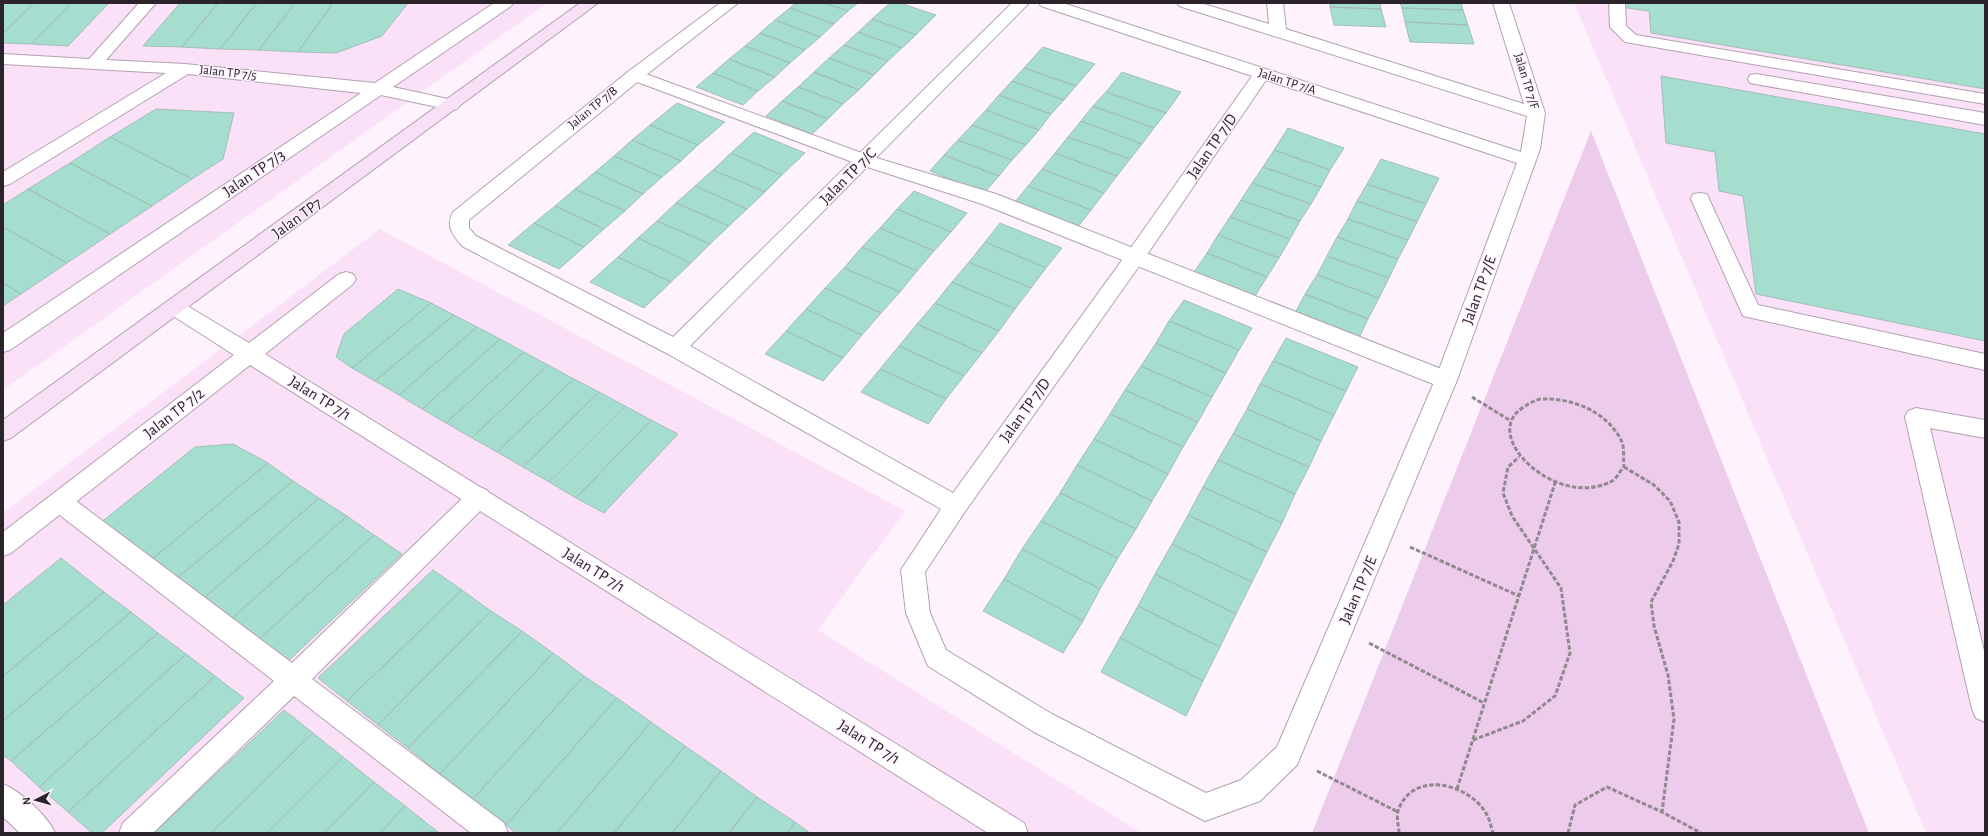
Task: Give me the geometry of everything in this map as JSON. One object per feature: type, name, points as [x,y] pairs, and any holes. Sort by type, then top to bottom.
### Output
[{"type":"street","points":[[93,64],[148,3]]},
{"type":"street","name":"Jalan TP 7/3","points":[[3,344],[505,3]]},
{"type":"street","name":"Jalan TP7","points":[[3,432],[590,3]]},
{"type":"street","name":"Jalan TP 7/B","points":[[675,348],[469,241],[459,229],[460,217],[635,75],[730,3]]},
{"type":"street","name":"Jalan TP 7/C","points":[[675,348],[1021,3]]},
{"type":"street","name":"Jalan TP 7/A","points":[[1046,3],[1527,160]]},
{"type":"street","points":[[1185,3],[1536,113]]},
{"type":"street","points":[[1275,3],[1278,32]]},
{"type":"street","name":"Jalan TP 7/F","points":[[1501,3],[1536,113],[1531,149],[1527,160]]},
{"type":"street","points":[[1617,3],[1618,27],[1631,39],[1985,99]]},
{"type":"street","name":"Jalan TP 7/5","points":[[3,59],[185,69],[378,89],[451,105]]},
{"type":"street","points":[[3,180],[185,69]]},
{"type":"street","name":"Jalan TP 7/D","points":[[1043,723],[937,658],[918,613],[913,570],[956,506],[1135,257],[1262,73]]},
{"type":"street","points":[[635,75],[864,160],[990,199],[1446,380]]},
{"type":"street","points":[[1756,79],[1985,119]]},
{"type":"street","name":"Jalan TP 7/E","points":[[1043,723],[1205,807],[1250,791],[1287,756],[1446,380],[1527,160]]},
{"type":"street","points":[[1700,199],[1750,311],[1985,362]]},
{"type":"street","name":"Jalan TP 7/2","points":[[3,546],[346,279]]},
{"type":"street","name":"Jalan TP 7/1","points":[[174,307],[1014,833]]},
{"type":"street","points":[[675,348],[956,506]]},
{"type":"street","points":[[1985,429],[1916,417],[1985,709]]},
{"type":"street","points":[[133,833],[293,680],[479,497]]},
{"type":"street","points":[[60,502],[494,833]]},
{"type":"street","points":[[3,798],[41,833]]},
{"type":"path","points":[[1446,380],[1510,421]]},
{"type":"path","points":[[1557,398],[1581,405],[1601,416],[1613,427],[1622,441],[1624,467],[1613,480],[1598,488],[1581,489],[1555,483],[1534,471],[1519,457],[1510,437],[1510,421],[1520,407],[1536,400],[1557,398]]},
{"type":"path","points":[[1473,740],[1523,721],[1555,696],[1570,653],[1561,588],[1534,546],[1512,516],[1503,493],[1508,467],[1519,457]]},
{"type":"path","points":[[1624,467],[1654,485],[1670,501],[1679,522],[1679,544],[1673,562],[1651,602],[1654,626],[1668,675],[1674,719],[1662,812]]},
{"type":"path","points":[[1457,789],[1555,483]]},
{"type":"path","points":[[1382,534],[1519,596]]},
{"type":"path","points":[[1341,628],[1484,703]]},
{"type":"path","points":[[1287,756],[1398,812]]},
{"type":"path","points":[[1399,833],[1398,812],[1410,792],[1428,785],[1443,785],[1457,789],[1475,801],[1487,815],[1493,833]]},
{"type":"path","points":[[1568,833],[1575,805],[1607,788],[1662,812],[1701,833]]},
{"type":"shaded area","points":[[3,3],[547,3],[3,390]]},
{"type":"shaded area","points":[[1574,3],[1985,3],[1985,833],[1926,833]]},
{"type":"shaded area","points":[[1591,131],[1869,833],[1312,833]]},
{"type":"shaded area","points":[[380,229],[905,511],[818,630],[1141,833],[3,833],[3,513]]},
{"type":"building","points":[[3,3],[34,3],[3,33]]},
{"type":"building","points":[[34,3],[72,3],[31,44],[3,43],[3,33]]},
{"type":"building","points":[[72,3],[109,3],[68,46],[31,44]]},
{"type":"building","points":[[180,3],[218,3],[182,47],[143,46]]},
{"type":"building","points":[[218,3],[257,3],[220,49],[182,47]]},
{"type":"building","points":[[257,3],[295,3],[259,50],[220,49]]},
{"type":"building","points":[[295,3],[333,3],[298,52],[259,50]]},
{"type":"building","points":[[333,3],[408,3],[382,36],[336,53],[298,52]]},
{"type":"building","points":[[796,3],[824,3],[848,11],[834,24],[790,8]]},
{"type":"building","points":[[824,3],[858,3],[848,11]]},
{"type":"building","points":[[890,3],[900,3],[936,15],[916,35],[872,19]]},
{"type":"building","points":[[1330,3],[1380,3],[1381,9],[1330,7]]},
{"type":"building","points":[[1400,3],[1461,3],[1463,10],[1402,8]]},
{"type":"building","points":[[1627,3],[1985,3],[1985,89],[1651,33],[1649,11],[1627,8]]},
{"type":"building","points":[[1330,7],[1381,9],[1386,27],[1334,25]]},
{"type":"building","points":[[790,8],[834,24],[820,37],[775,20]]},
{"type":"building","points":[[1402,8],[1463,10],[1468,25],[1405,22]]},
{"type":"building","points":[[872,19],[916,35],[902,48],[858,32]]},
{"type":"building","points":[[775,20],[820,37],[805,50],[760,33]]},
{"type":"building","points":[[1405,22],[1468,25],[1474,44],[1410,42]]},
{"type":"building","points":[[858,32],[902,48],[888,61],[844,45]]},
{"type":"building","points":[[760,33],[805,50],[790,63],[745,46]]},
{"type":"building","points":[[844,45],[888,61],[874,75],[829,58]]},
{"type":"building","points":[[745,46],[790,63],[775,77],[729,59]]},
{"type":"building","points":[[1043,47],[1095,64],[1076,86],[1024,68]]},
{"type":"building","points":[[829,58],[874,75],[859,90],[814,72]]},
{"type":"building","points":[[729,59],[775,77],[758,91],[713,73]]},
{"type":"building","points":[[1024,68],[1076,86],[1064,100],[1012,81]]},
{"type":"building","points":[[814,72],[859,90],[843,104],[798,87]]},
{"type":"building","points":[[1122,72],[1181,92],[1166,113],[1106,92]]},
{"type":"building","points":[[713,73],[758,91],[743,105],[696,87]]},
{"type":"building","points":[[1661,76],[1985,134],[1985,341],[1756,294],[1743,196],[1719,191],[1715,152],[1666,143]]},
{"type":"building","points":[[1012,81],[1064,100],[1051,114],[999,95]]},
{"type":"building","points":[[798,87],[843,104],[828,119],[782,101]]},
{"type":"building","points":[[1106,92],[1166,113],[1154,128],[1093,106]]},
{"type":"building","points":[[999,95],[1051,114],[1039,130],[986,110]]},
{"type":"building","points":[[782,101],[828,119],[812,134],[766,116]]},
{"type":"building","points":[[677,103],[725,122],[698,145],[650,125]]},
{"type":"building","points":[[1093,106],[1154,128],[1142,144],[1081,121]]},
{"type":"building","points":[[156,109],[234,113],[223,159],[192,179],[110,137]]},
{"type":"building","points":[[986,110],[1039,130],[1026,145],[972,125]]},
{"type":"building","points":[[1081,121],[1142,144],[1130,159],[1068,137]]},
{"type":"building","points":[[650,125],[698,145],[681,161],[632,140]]},
{"type":"building","points":[[972,125],[1026,145],[1012,160],[958,140]]},
{"type":"building","points":[[1288,128],[1344,148],[1330,170],[1274,150]]},
{"type":"building","points":[[754,132],[805,153],[782,175],[731,153]]},
{"type":"building","points":[[110,137],[192,179],[152,206],[70,163]]},
{"type":"building","points":[[1068,137],[1130,159],[1117,176],[1055,153]]},
{"type":"building","points":[[632,140],[681,161],[662,177],[614,156]]},
{"type":"building","points":[[958,140],[1012,160],[999,176],[944,155]]},
{"type":"building","points":[[1274,150],[1330,170],[1321,187],[1263,167]]},
{"type":"building","points":[[731,153],[782,175],[765,192],[713,170]]},
{"type":"building","points":[[1055,153],[1117,176],[1104,193],[1042,169]]},
{"type":"building","points":[[944,155],[999,176],[984,193],[930,171]]},
{"type":"building","points":[[614,156],[662,177],[643,194],[595,172]]},
{"type":"building","points":[[1381,159],[1439,178],[1426,204],[1367,184]]},
{"type":"building","points":[[70,163],[152,206],[110,234],[28,189]]},
{"type":"building","points":[[1263,167],[1321,187],[1311,204],[1252,183]]},
{"type":"building","points":[[1042,169],[1104,193],[1091,210],[1028,186]]},
{"type":"building","points":[[713,170],[765,192],[747,209],[695,186]]},
{"type":"building","points":[[595,172],[643,194],[625,211],[575,189]]},
{"type":"building","points":[[1252,183],[1311,204],[1300,221],[1241,200]]},
{"type":"building","points":[[1367,184],[1426,204],[1417,222],[1357,201]]},
{"type":"building","points":[[695,186],[747,209],[729,226],[676,203]]},
{"type":"building","points":[[1028,186],[1091,210],[1077,228],[1014,203]]},
{"type":"building","points":[[28,189],[110,234],[67,263],[3,227],[3,205]]},
{"type":"building","points":[[575,189],[625,211],[604,229],[555,206]]},
{"type":"building","points":[[914,191],[967,213],[951,232],[897,209]]},
{"type":"building","points":[[1241,200],[1300,221],[1290,239],[1230,217]]},
{"type":"building","points":[[1357,201],[1417,222],[1408,240],[1348,219]]},
{"type":"building","points":[[676,203],[729,226],[710,244],[657,221]]},
{"type":"building","points":[[555,206],[604,229],[584,247],[534,223]]},
{"type":"building","points":[[897,209],[951,232],[934,251],[880,228]]},
{"type":"building","points":[[1230,217],[1290,239],[1279,258],[1218,235]]},
{"type":"building","points":[[1348,219],[1408,240],[1398,259],[1337,237]]},
{"type":"building","points":[[657,221],[710,244],[691,263],[638,238]]},
{"type":"building","points":[[534,223],[584,247],[559,269],[508,245]]},
{"type":"building","points":[[1000,223],[1062,248],[1046,268],[985,242]]},
{"type":"building","points":[[3,227],[67,263],[21,294],[3,283]]},
{"type":"building","points":[[880,228],[934,251],[917,271],[862,247]]},
{"type":"building","points":[[1218,235],[1279,258],[1267,277],[1207,253]]},
{"type":"building","points":[[1337,237],[1398,259],[1389,278],[1327,256]]},
{"type":"building","points":[[638,238],[691,263],[671,282],[618,257]]},
{"type":"building","points":[[985,242],[1046,268],[1031,288],[969,262]]},
{"type":"building","points":[[862,247],[917,271],[900,292],[844,268]]},
{"type":"building","points":[[1207,253],[1267,277],[1255,296],[1194,272]]},
{"type":"building","points":[[1327,256],[1389,278],[1379,298],[1317,275]]},
{"type":"building","points":[[618,257],[671,282],[644,308],[590,282]]},
{"type":"building","points":[[969,262],[1031,288],[1015,309],[952,282]]},
{"type":"building","points":[[844,268],[900,292],[881,313],[825,288]]},
{"type":"building","points":[[1317,275],[1379,298],[1368,319],[1305,294]]},
{"type":"building","points":[[952,282],[1015,309],[999,331],[935,303]]},
{"type":"building","points":[[3,283],[21,294],[3,306]]},
{"type":"building","points":[[825,288],[881,313],[862,335],[806,309]]},
{"type":"building","points":[[398,289],[431,303],[352,368],[336,357],[344,334]]},
{"type":"building","points":[[1305,294],[1368,319],[1358,340],[1294,315]]},
{"type":"building","points":[[1184,300],[1252,328],[1239,350],[1169,321]]},
{"type":"building","points":[[431,303],[454,315],[375,381],[352,368]]},
{"type":"building","points":[[935,303],[999,331],[982,353],[917,324]]},
{"type":"building","points":[[806,309],[862,335],[843,358],[786,331]]},
{"type":"building","points":[[454,315],[477,327],[399,395],[375,381]]},
{"type":"building","points":[[1169,321],[1239,350],[1226,373],[1156,343]]},
{"type":"building","points":[[917,324],[982,353],[964,376],[899,346]]},
{"type":"building","points":[[477,327],[500,339],[422,409],[399,395]]},
{"type":"building","points":[[786,331],[843,358],[823,381],[765,354]]},
{"type":"building","points":[[1286,338],[1358,367],[1346,391],[1273,361]]},
{"type":"building","points":[[500,339],[524,352],[446,423],[422,409]]},
{"type":"building","points":[[1156,343],[1226,373],[1212,397],[1141,366]]},
{"type":"building","points":[[899,346],[964,376],[946,399],[880,369]]},
{"type":"building","points":[[524,352],[548,365],[472,438],[446,423]]},
{"type":"building","points":[[1273,361],[1346,391],[1334,415],[1260,384]]},
{"type":"building","points":[[548,365],[574,379],[497,452],[472,438]]},
{"type":"building","points":[[1141,366],[1212,397],[1198,422],[1125,390]]},
{"type":"building","points":[[880,369],[946,399],[928,424],[861,392]]},
{"type":"building","points":[[574,379],[599,392],[523,467],[497,452]]},
{"type":"building","points":[[1260,384],[1334,415],[1321,441],[1247,409]]},
{"type":"building","points":[[1125,390],[1198,422],[1183,447],[1110,414]]},
{"type":"building","points":[[599,392],[625,406],[549,482],[523,467]]},
{"type":"building","points":[[625,406],[651,420],[576,498],[549,482]]},
{"type":"building","points":[[1247,409],[1321,441],[1309,467],[1233,434]]},
{"type":"building","points":[[1110,414],[1183,447],[1168,474],[1094,439]]},
{"type":"building","points":[[651,420],[678,434],[604,513],[576,498]]},
{"type":"building","points":[[1233,434],[1309,467],[1295,494],[1218,460]]},
{"type":"building","points":[[1094,439],[1168,474],[1152,501],[1077,465]]},
{"type":"building","points":[[233,444],[268,463],[151,560],[99,524],[195,447]]},
{"type":"building","points":[[1218,460],[1295,494],[1282,523],[1203,487]]},
{"type":"building","points":[[268,463],[293,481],[176,579],[151,560]]},
{"type":"building","points":[[1077,465],[1152,501],[1136,529],[1060,493]]},
{"type":"building","points":[[293,481],[319,498],[203,599],[176,579]]},
{"type":"building","points":[[1203,487],[1282,523],[1267,552],[1188,515]]},
{"type":"building","points":[[1060,493],[1136,529],[1118,558],[1041,521]]},
{"type":"building","points":[[319,498],[347,516],[230,620],[203,599]]},
{"type":"building","points":[[1188,515],[1267,552],[1252,582],[1172,544]]},
{"type":"building","points":[[347,516],[374,535],[257,641],[230,620]]},
{"type":"building","points":[[1041,521],[1118,558],[1100,589],[1022,549]]},
{"type":"building","points":[[374,535],[402,554],[286,663],[257,641]]},
{"type":"building","points":[[1172,544],[1252,582],[1236,614],[1155,574]]},
{"type":"building","points":[[1022,549],[1100,589],[1083,621],[1004,579]]},
{"type":"building","points":[[61,558],[104,592],[3,676],[3,605]]},
{"type":"building","points":[[433,570],[462,590],[347,701],[318,678]]},
{"type":"building","points":[[1155,574],[1236,614],[1220,647],[1138,606]]},
{"type":"building","points":[[1004,579],[1083,621],[1063,653],[983,611]]},
{"type":"building","points":[[462,590],[491,611],[378,725],[347,701]]},
{"type":"building","points":[[104,592],[131,612],[3,721],[3,676]]},
{"type":"building","points":[[1138,606],[1220,647],[1203,681],[1120,638]]},
{"type":"building","points":[[491,611],[522,631],[408,748],[378,725]]},
{"type":"building","points":[[131,612],[158,633],[11,761],[3,755],[3,721]]},
{"type":"building","points":[[522,631],[553,653],[440,774],[408,748]]},
{"type":"building","points":[[158,633],[186,654],[39,787],[11,761]]},
{"type":"building","points":[[1120,638],[1203,681],[1186,716],[1101,672]]},
{"type":"building","points":[[553,653],[584,676],[473,799],[440,774]]},
{"type":"building","points":[[186,654],[215,676],[68,812],[39,787]]},
{"type":"building","points":[[215,676],[244,698],[102,833],[92,833],[68,812]]},
{"type":"building","points":[[584,676],[617,698],[506,825],[473,799]]},
{"type":"building","points":[[617,698],[651,722],[557,833],[516,833],[506,825]]},
{"type":"building","points":[[284,710],[313,733],[211,833],[154,833]]},
{"type":"building","points":[[651,722],[685,746],[614,833],[557,833]]},
{"type":"building","points":[[313,733],[343,757],[267,833],[211,833]]},
{"type":"building","points":[[685,746],[721,771],[672,833],[614,833]]},
{"type":"building","points":[[343,757],[374,782],[324,833],[267,833]]},
{"type":"building","points":[[721,771],[757,797],[729,833],[672,833]]},
{"type":"building","points":[[374,782],[405,806],[380,833],[324,833]]},
{"type":"building","points":[[757,797],[795,822],[787,833],[729,833]]},
{"type":"building","points":[[405,806],[438,832],[380,833]]},
{"type":"building","points":[[795,822],[810,833],[787,833]]}]
